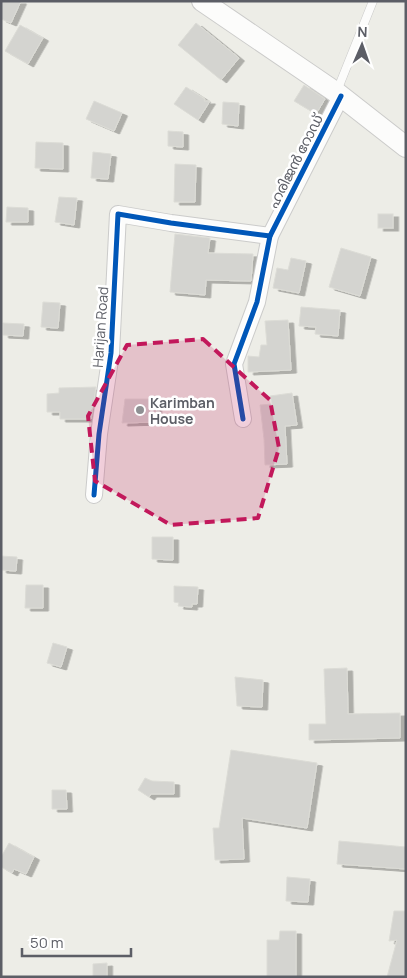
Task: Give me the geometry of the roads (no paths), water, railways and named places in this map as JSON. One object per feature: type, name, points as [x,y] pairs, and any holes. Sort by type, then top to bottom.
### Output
[{"type":"street","points":[[202,1],[339,94],[406,147]]},
{"type":"street","name":"ഹരിജൻ റോഡ്","points":[[243,419],[234,364],[257,302],[270,236],[339,94]]},
{"type":"street","name":"Harijan Road","points":[[94,495],[99,434],[111,353],[118,214],[270,236]]},
{"type":"lane","points":[[339,94],[373,1]]},
{"type":"place","name":"Karimban House","points":[[140,410]]}]
